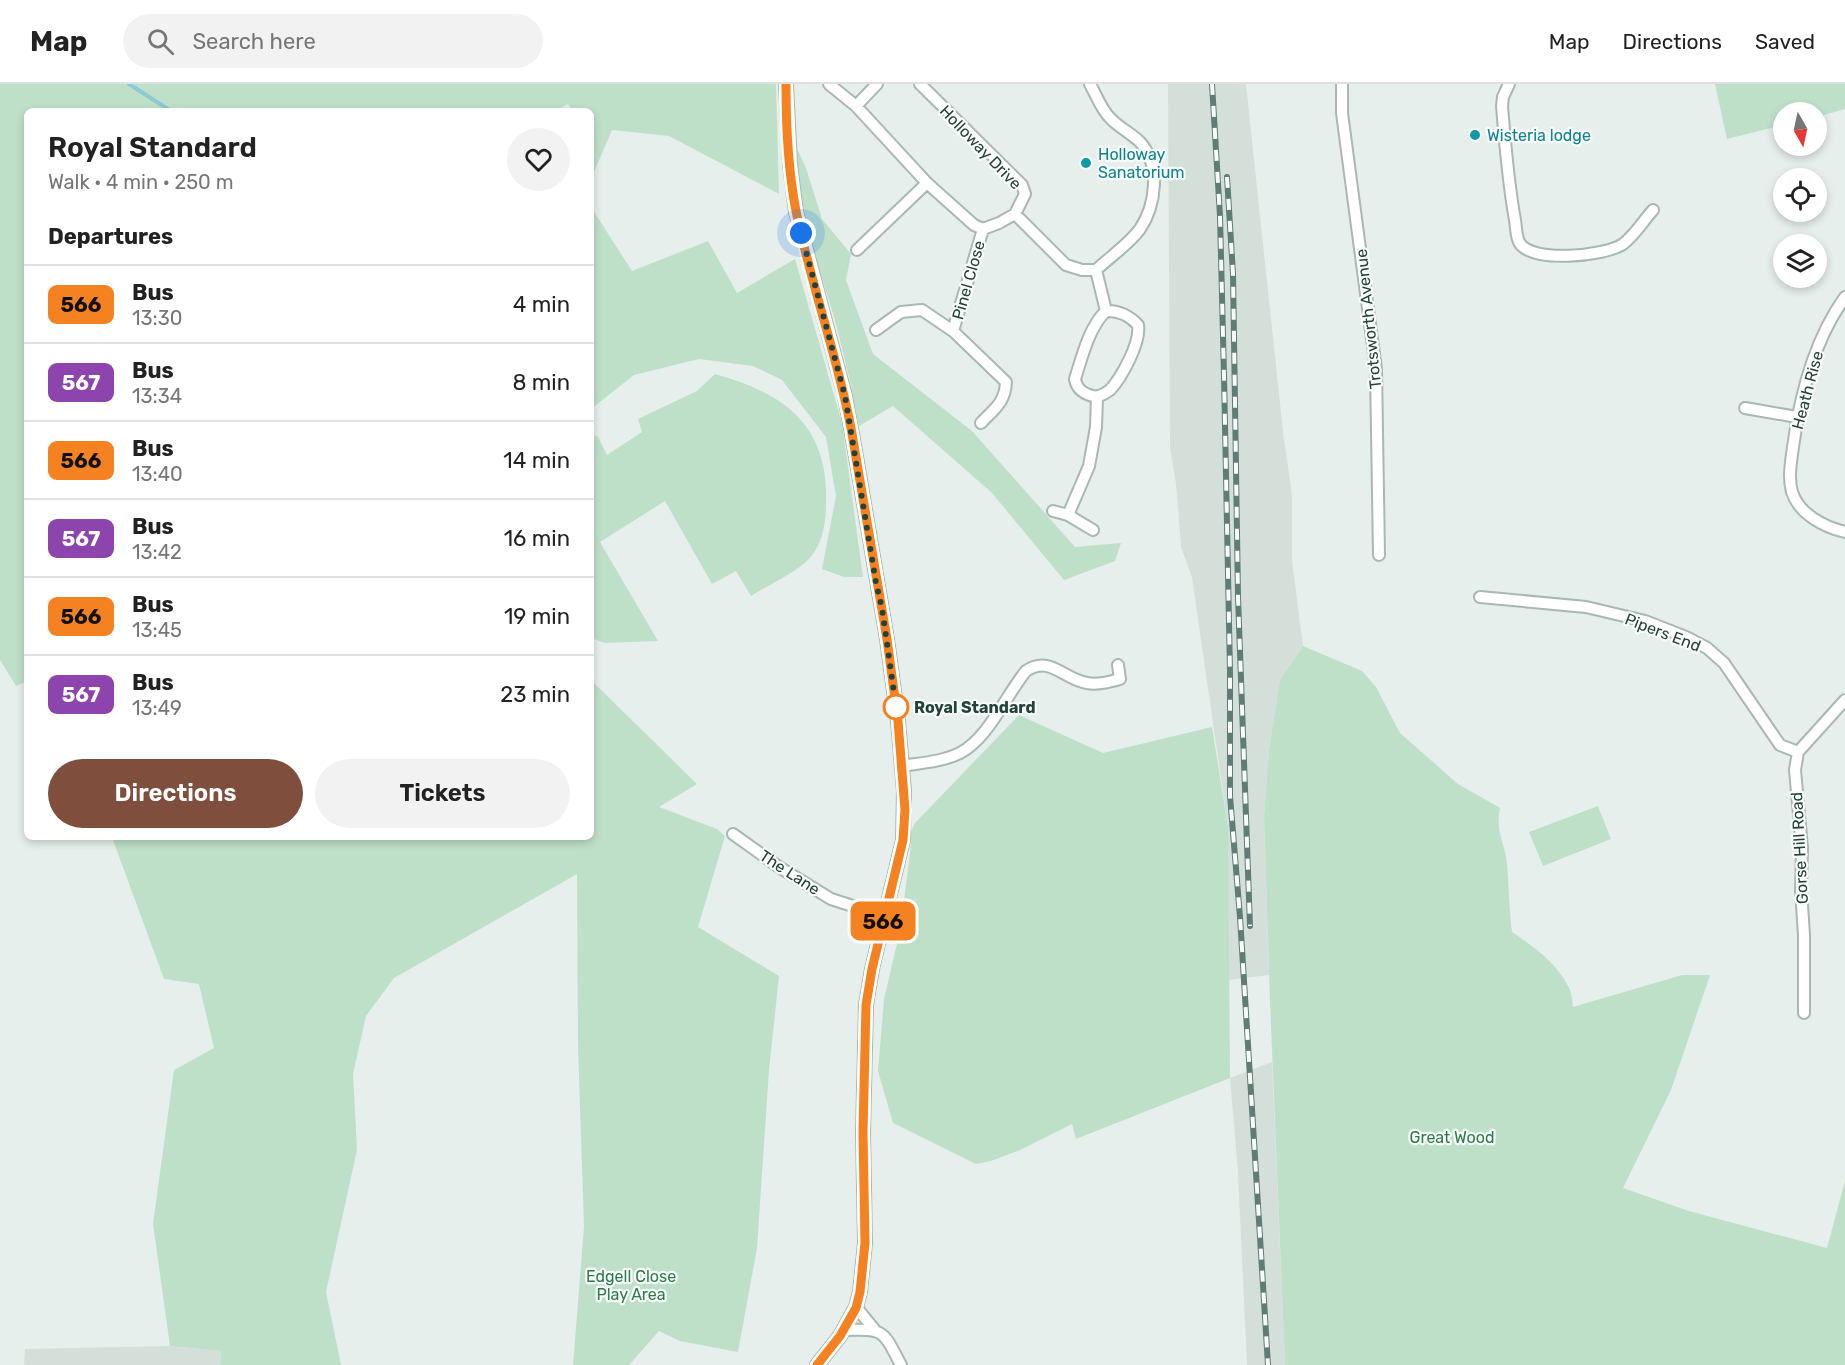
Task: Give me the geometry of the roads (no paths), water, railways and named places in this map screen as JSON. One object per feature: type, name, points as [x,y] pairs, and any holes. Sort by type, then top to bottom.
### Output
[{"type":"street","points":[[786,84],[790,164],[795,203],[804,245],[845,396],[887,639],[898,721],[905,801],[903,840],[872,969],[866,1005],[863,1132],[865,1243],[862,1275],[856,1308],[835,1344],[817,1365]]},
{"type":"street","points":[[829,84],[856,106],[927,183],[966,219],[983,229]]},
{"type":"street","points":[[856,106],[877,84]]},
{"type":"street","name":"Holloway Drive","points":[[920,84],[1022,185],[1024,194],[1015,214],[983,229]]},
{"type":"street","points":[[1090,84],[1110,118],[1144,147],[1154,174],[1152,201],[1139,229],[1096,270],[1106,311]]},
{"type":"street","name":"Trotsworth Avenue","points":[[1342,84],[1342,113],[1376,369],[1379,555]]},
{"type":"street","points":[[1509,84],[1502,106],[1519,243],[1529,251],[1542,256],[1608,251],[1621,245],[1653,210]]},
{"type":"street","points":[[856,250],[927,183]]},
{"type":"street","name":"Holloway Drive","points":[[1015,214],[1066,265],[1082,270],[1096,270]]},
{"type":"street","name":"Pinel Close","points":[[953,331],[983,229]]},
{"type":"street","name":"Heath Rise","points":[[1845,297],[1822,338],[1797,417],[1790,471],[1792,494],[1811,518],[1845,532]]},
{"type":"street","name":"Pinel Close","points":[[876,330],[902,312],[922,310],[953,331],[1006,382],[1006,393],[1003,400],[981,423]]},
{"type":"street","points":[[1113,310],[1126,315],[1138,325],[1139,330],[1133,351],[1120,375],[1109,391],[1097,397],[1082,392],[1075,379],[1091,335],[1099,318],[1106,311],[1113,310]]},
{"type":"street","points":[[1068,515],[1089,466],[1096,427],[1097,397]]},
{"type":"street","points":[[1745,408],[1797,417]]},
{"type":"street","points":[[1053,511],[1068,515],[1092,530]]},
{"type":"street","name":"Pipers End","points":[[1480,597],[1586,607],[1645,621],[1686,637],[1707,648],[1724,663],[1780,745],[1798,752]]},
{"type":"street","points":[[901,766],[944,759],[969,747],[987,728],[1026,670],[1034,666],[1042,664],[1050,666],[1090,684],[1120,680],[1118,665]]},
{"type":"street","points":[[1798,752],[1845,700]]},
{"type":"street","name":"Gorse Hill Road","points":[[1798,752],[1794,770],[1802,848],[1804,1013]]},
{"type":"street","name":"The Lane","points":[[733,834],[779,867],[831,899],[884,916]]},
{"type":"street","points":[[856,1308],[874,1329],[887,1339],[901,1365]]},
{"type":"street","points":[[844,1330],[874,1329]]},
{"type":"waterway","points":[[129,84],[166,108]]},
{"type":"railway","points":[[1212,84],[1220,216],[1230,672],[1230,796],[1240,917],[1268,1365]]},
{"type":"railway","points":[[1227,177],[1233,274],[1238,597],[1250,926]]},
{"type":"place","name":"Wisteria lodge","points":[[1475,135]]},
{"type":"place","name":"Holloway Sanatorium","points":[[1086,163]]},
{"type":"place","name":"Royal Standard","points":[[896,707]]},
{"type":"park label","name":"Great Wood","points":[[1452,1137]]},
{"type":"park label","name":"Edgell Close Play Area","points":[[631,1285]]}]
